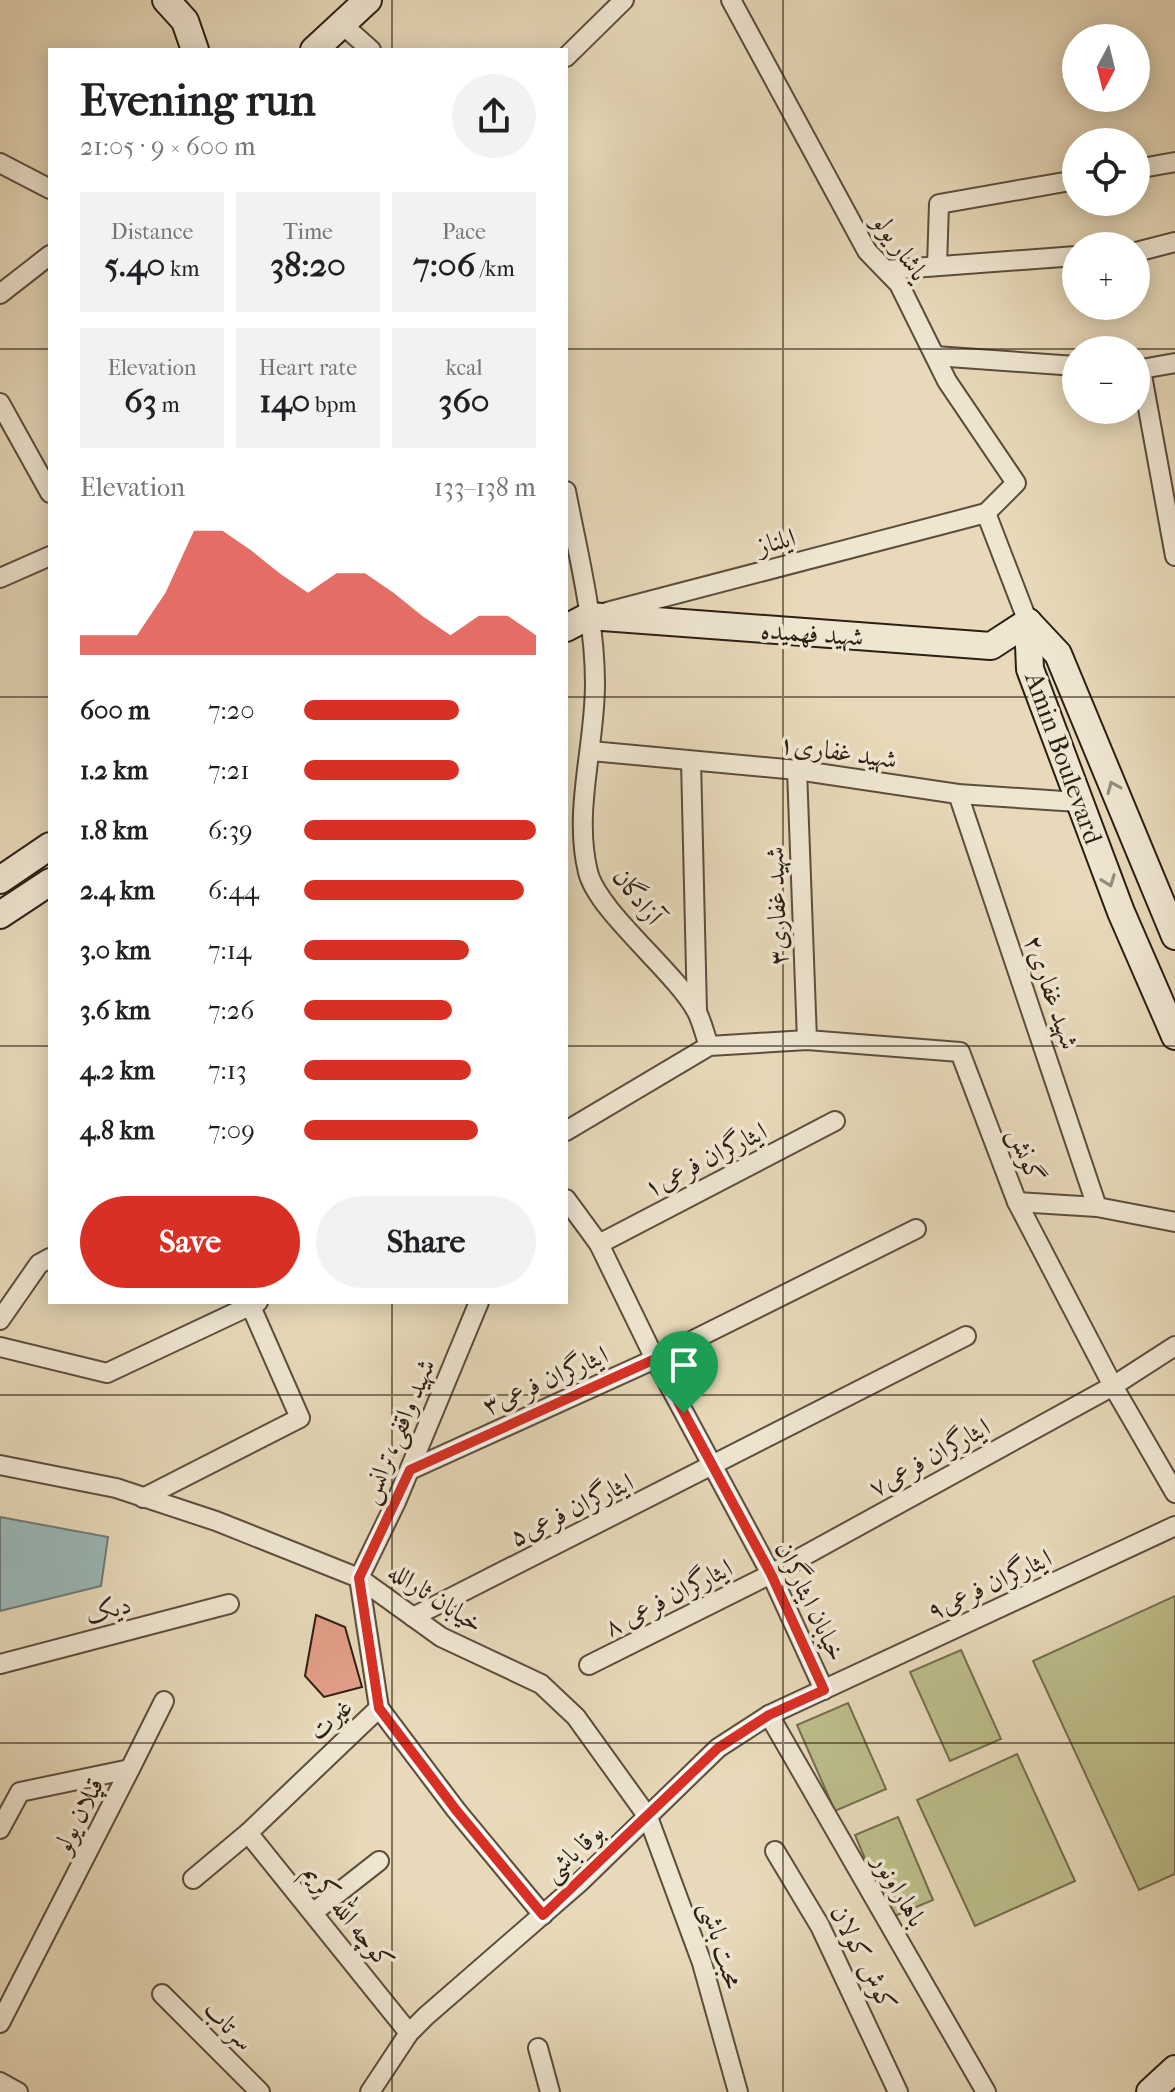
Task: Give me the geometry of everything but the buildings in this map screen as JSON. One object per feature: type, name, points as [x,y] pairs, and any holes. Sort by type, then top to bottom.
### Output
[{"type":"main road","points":[[166,0],[185,21],[194,48]]},
{"type":"main road","points":[[316,48],[368,0]]},
{"type":"main road","name":"شهید فهمیده","points":[[578,622],[991,646],[1028,622]]},
{"type":"main road","name":"Amin Boulevard","points":[[1028,622],[1030,669],[1078,802],[1175,1036]]},
{"type":"main road","name":"Amin Boulevard","points":[[1028,622],[1058,654],[1175,936]]},
{"type":"main road","points":[[0,880],[48,847]]},
{"type":"main road","points":[[0,915],[48,883]]},
{"type":"main road","points":[[1150,2092],[1175,2069]]},
{"type":"street","points":[[568,55],[624,0]]},
{"type":"street","name":"یاشار یولو","points":[[731,0],[867,251],[899,284],[947,381],[1016,483],[986,513]]},
{"type":"street","points":[[343,25],[369,48]]},
{"type":"street","points":[[1150,166],[1175,162]]},
{"type":"street","points":[[0,163],[48,188]]},
{"type":"street","points":[[937,266],[939,204],[1062,182]]},
{"type":"street","points":[[1150,248],[1175,242]]},
{"type":"street","points":[[0,294],[48,257]]},
{"type":"street","points":[[886,270],[1062,257]]},
{"type":"street","points":[[935,356],[1062,365]]},
{"type":"street","points":[[1150,368],[1175,363]]},
{"type":"street","points":[[0,403],[48,489]]},
{"type":"street","points":[[1149,424],[1175,557]]},
{"type":"street","points":[[568,513],[578,622]]},
{"type":"street","points":[[986,513],[1028,622]]},
{"type":"street","name":"ایلناز","points":[[578,622],[986,513]]},
{"type":"street","points":[[0,578],[48,557]]},
{"type":"street","name":"آزادگان","points":[[578,622],[595,679],[591,751],[581,830],[589,876],[608,905],[697,1011],[709,1046]]},
{"type":"street","name":"شهید غفاری۱","points":[[591,751],[797,770],[958,794],[1078,802]]},
{"type":"street","points":[[691,761],[697,1011]]},
{"type":"street","name":"شهید غفاری۳","points":[[797,770],[807,1040]]},
{"type":"street","name":"شهید غفاری۲","points":[[958,794],[1097,1207]]},
{"type":"street","name":"گونش","points":[[709,1046],[807,1040],[960,1052],[1017,1202],[1113,1386],[1175,1493]]},
{"type":"street","points":[[568,1130],[709,1046]]},
{"type":"street","name":"ایثارگران فرعی۱","points":[[599,1244],[835,1121]]},
{"type":"street","name":"خیابان ایثارگران","points":[[568,1202],[599,1244],[655,1359],[771,1574],[824,1690]]},
{"type":"street","points":[[1017,1202],[1097,1207],[1175,1222]]},
{"type":"street","name":"ایثارگران فرعی۳","points":[[410,1470],[655,1359],[916,1229]]},
{"type":"street","points":[[0,1320],[39,1264],[48,1259]]},
{"type":"street","points":[[0,1347],[107,1373],[250,1304]]},
{"type":"street","points":[[143,1498],[300,1418],[252,1304]]},
{"type":"street","name":"شهید واقفی،ترانس","points":[[359,1578],[410,1470],[478,1304]]},
{"type":"street","name":"ایثارگران فرعی۵","points":[[413,1617],[966,1336]]},
{"type":"street","name":"ایثارگران فرعی۷","points":[[771,1574],[1113,1386],[1175,1346]]},
{"type":"street","name":"خیابان ثارالله","points":[[0,1465],[143,1498],[216,1521],[359,1578],[441,1637],[541,1684],[576,1717],[648,1817]]},
{"type":"street","name":"ایثارگران فرعی۹","points":[[824,1690],[1175,1526]]},
{"type":"street","name":"ایثارگران فرعی ۸","points":[[589,1665],[771,1574]]},
{"type":"street","points":[[359,1578],[379,1708]]},
{"type":"street","name":"دیک","points":[[0,1664],[229,1604]]},
{"type":"street","name":"بوقا باشی","points":[[374,2085],[409,2033],[543,1915],[718,1748],[769,1715],[824,1690]]},
{"type":"street","points":[[130,1769],[164,1701]]},
{"type":"street","name":"غیرت","points":[[193,1879],[248,1833],[379,1708],[456,1810],[543,1915]]},
{"type":"street","name":"باهاراونور","points":[[769,1715],[986,2092]]},
{"type":"street","name":"قپلان یولو","points":[[0,1829],[20,1792],[130,1769]]},
{"type":"street","name":"قپلان یولو","points":[[0,2023],[130,1769]]},
{"type":"street","name":"محبت باشی","points":[[648,1817],[697,1948],[738,2092]]},
{"type":"street","name":"کوچه الله کریم","points":[[248,1833],[409,2033]]},
{"type":"street","name":"کوش کولان","points":[[775,1851],[827,1939],[898,2092]]},
{"type":"street","points":[[314,1912],[379,1861]]},
{"type":"street","name":"سرتاب","points":[[162,1994],[260,2092]]},
{"type":"street","points":[[538,2048],[550,2092]]},
{"type":"street","points":[[0,2082],[18,2092]]},
{"type":"street","points":[[354,2092],[374,2085]]},
{"type":"green space","points":[[1175,1596],[1175,1874],[1139,1890],[1033,1661]]},
{"type":"green space","points":[[961,1650],[1001,1739],[950,1761],[910,1672]]},
{"type":"green space","points":[[848,1703],[886,1789],[835,1811],[797,1725]]},
{"type":"green space","points":[[1017,1754],[1075,1881],[975,1926],[917,1800]]},
{"type":"green space","points":[[898,1817],[933,1900],[890,1918],[855,1835]]},
{"type":"water","points":[[0,1517],[108,1537],[101,1586],[0,1611]]},
{"type":"route","points":[[655,1359],[684,1413],[771,1574],[824,1690],[769,1715],[718,1748],[543,1915],[456,1810],[379,1708],[359,1578],[410,1470],[655,1359]]}]
